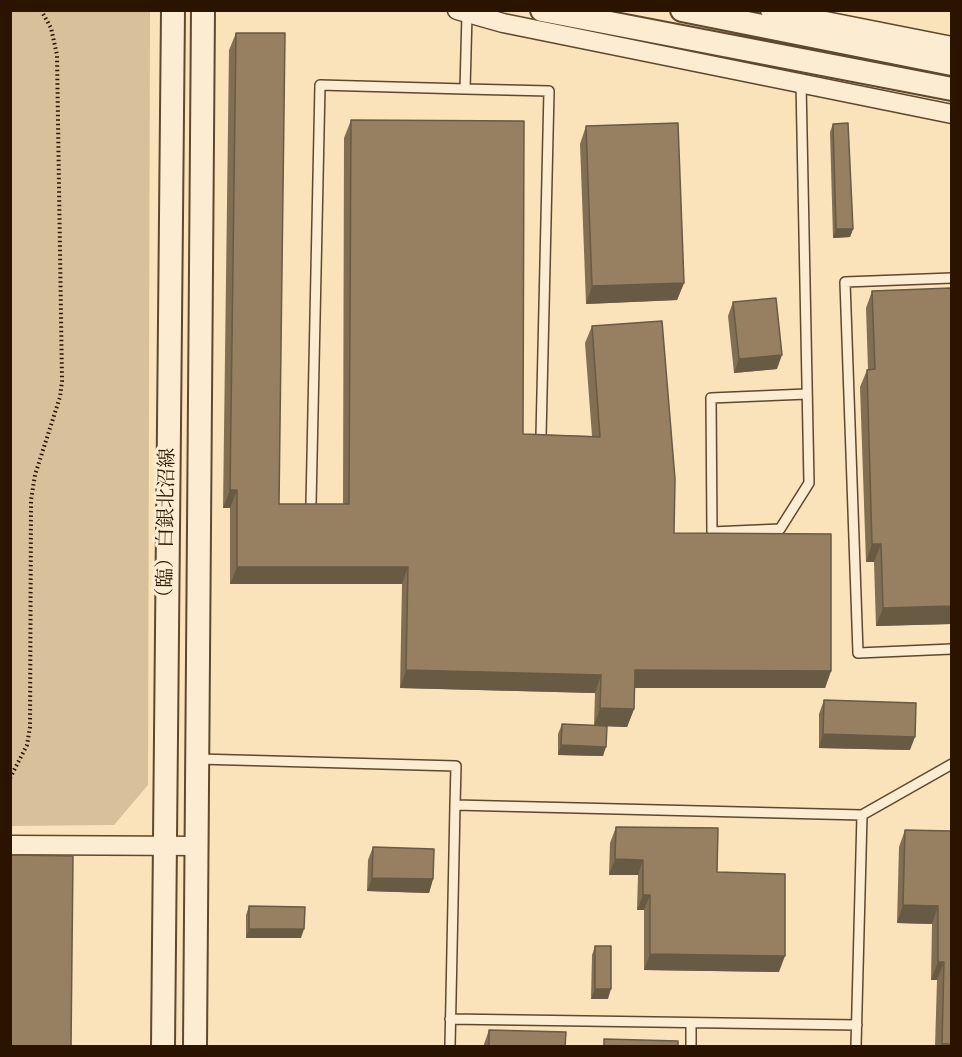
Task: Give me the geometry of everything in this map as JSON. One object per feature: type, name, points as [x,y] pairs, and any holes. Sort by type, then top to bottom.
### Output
[{"type":"street","name":"（臨）白銀北沼線","points":[[163,1047],[173,10]]},
{"type":"street","name":"（臨）白銀北沼線","points":[[195,1047],[203,10]]},
{"type":"street","points":[[542,10],[951,89]]},
{"type":"street","points":[[682,10],[951,64]]},
{"type":"street","points":[[770,10],[951,46]]},
{"type":"street","points":[[462,12],[951,114]]},
{"type":"street","points":[[10,845],[198,846]]},
{"type":"lane","points":[[462,12],[465,89]]},
{"type":"lane","points":[[801,83],[809,483],[780,529],[712,532],[711,398],[807,394]]},
{"type":"lane","points":[[311,504],[320,85],[549,91],[541,436]]},
{"type":"lane","points":[[951,278],[845,282],[858,653],[951,649]]},
{"type":"lane","points":[[198,759],[456,766],[450,1047]]},
{"type":"lane","points":[[455,805],[862,815],[951,764]]},
{"type":"lane","points":[[856,1047],[862,815]]},
{"type":"lane","points":[[450,1019],[857,1025]]},
{"type":"lane","points":[[691,1047],[692,1023]]},
{"type":"path","points":[[10,778],[27,745],[30,727],[31,500],[35,475],[60,397],[62,381],[57,55],[51,28],[41,10]]},
{"type":"shaded area","points":[[10,11],[150,11],[148,785],[114,825],[11,826]]},
{"type":"building","points":[[236,33],[285,33],[279,504],[349,504],[351,120],[524,121],[523,434],[600,437],[592,326],[662,321],[675,479],[674,533],[831,534],[831,671],[635,670],[634,709],[600,708],[601,675],[406,670],[408,567],[237,567],[237,490],[230,490]]},
{"type":"building","points":[[678,123],[684,283],[592,286],[586,126]]},
{"type":"building","points":[[848,123],[853,229],[836,229],[833,124]]},
{"type":"building","points":[[951,288],[951,606],[883,608],[881,544],[872,544],[867,370],[875,369],[872,291]]},
{"type":"building","points":[[776,298],[782,355],[739,359],[733,302]]},
{"type":"building","points":[[824,700],[916,703],[915,737],[823,734]]},
{"type":"building","points":[[562,724],[607,726],[606,747],[561,745]]},
{"type":"building","points":[[616,827],[718,828],[717,872],[785,874],[785,956],[650,954],[650,895],[643,895],[643,860],[615,859]]},
{"type":"building","points":[[905,830],[951,831],[951,1044],[942,1044],[944,962],[938,962],[938,906],[903,905]]},
{"type":"building","points":[[373,847],[434,849],[433,879],[372,878]]},
{"type":"building","points":[[10,855],[73,856],[71,1047],[10,1047]]},
{"type":"building","points":[[249,906],[305,907],[304,929],[249,929]]},
{"type":"building","points":[[595,946],[611,946],[611,989],[595,989]]},
{"type":"building","points":[[489,1030],[566,1032],[565,1047],[489,1047]]},
{"type":"building","points":[[604,1039],[678,1041],[678,1047],[604,1047]]}]
